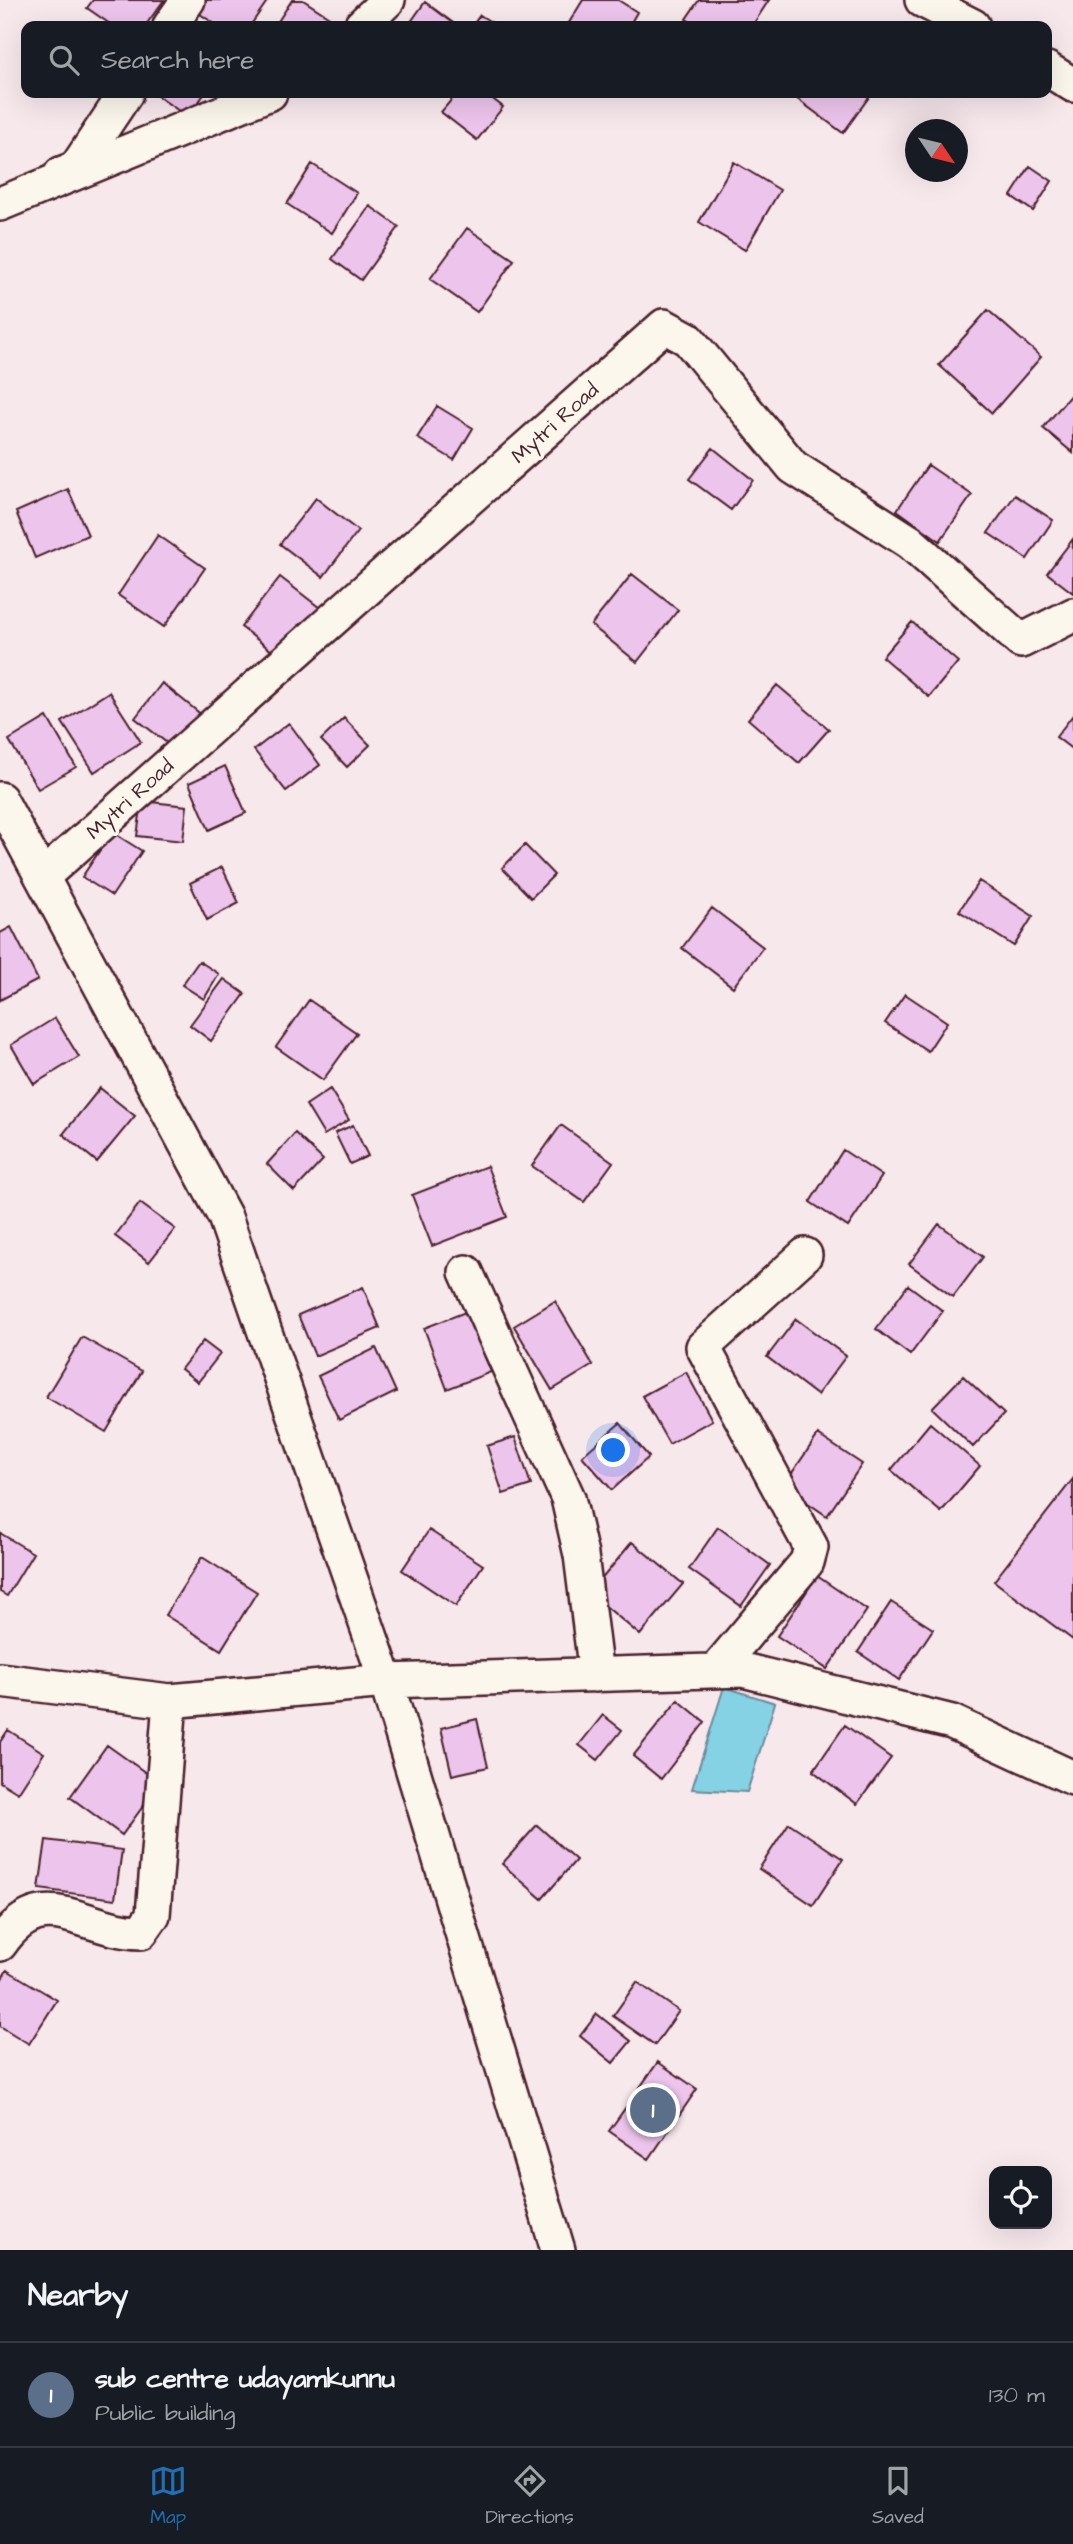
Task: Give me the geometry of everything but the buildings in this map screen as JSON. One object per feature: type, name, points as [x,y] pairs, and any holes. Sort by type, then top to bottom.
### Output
[{"type":"street","points":[[173,21],[188,0]]},
{"type":"street","points":[[366,21],[388,0]]},
{"type":"street","points":[[922,0],[962,21]]},
{"type":"street","points":[[1052,72],[1073,85]]},
{"type":"street","points":[[0,202],[76,168],[123,98]]},
{"type":"street","points":[[0,202],[258,98]]},
{"type":"street","name":"Mytri Road","points":[[42,877],[664,326],[688,339],[793,467],[910,542],[1021,641],[1073,615]]},
{"type":"street","points":[[0,799],[225,1217],[386,1681],[558,2250]]},
{"type":"street","points":[[715,1671],[807,1562],[811,1547],[703,1347],[805,1255]]},
{"type":"street","points":[[466,1272],[568,1498],[581,1555],[596,1675]]},
{"type":"street","points":[[0,1680],[170,1701],[386,1681],[743,1670],[952,1722],[1073,1778]]},
{"type":"street","points":[[0,1944],[12,1927],[27,1914],[45,1910],[126,1931],[141,1932],[153,1914],[170,1701]]},
{"type":"water","points":[[724,1687],[775,1703],[747,1792],[692,1789]]},
{"type":"place","name":"sub centre udayamkunnu","points":[[653,2110]]}]
